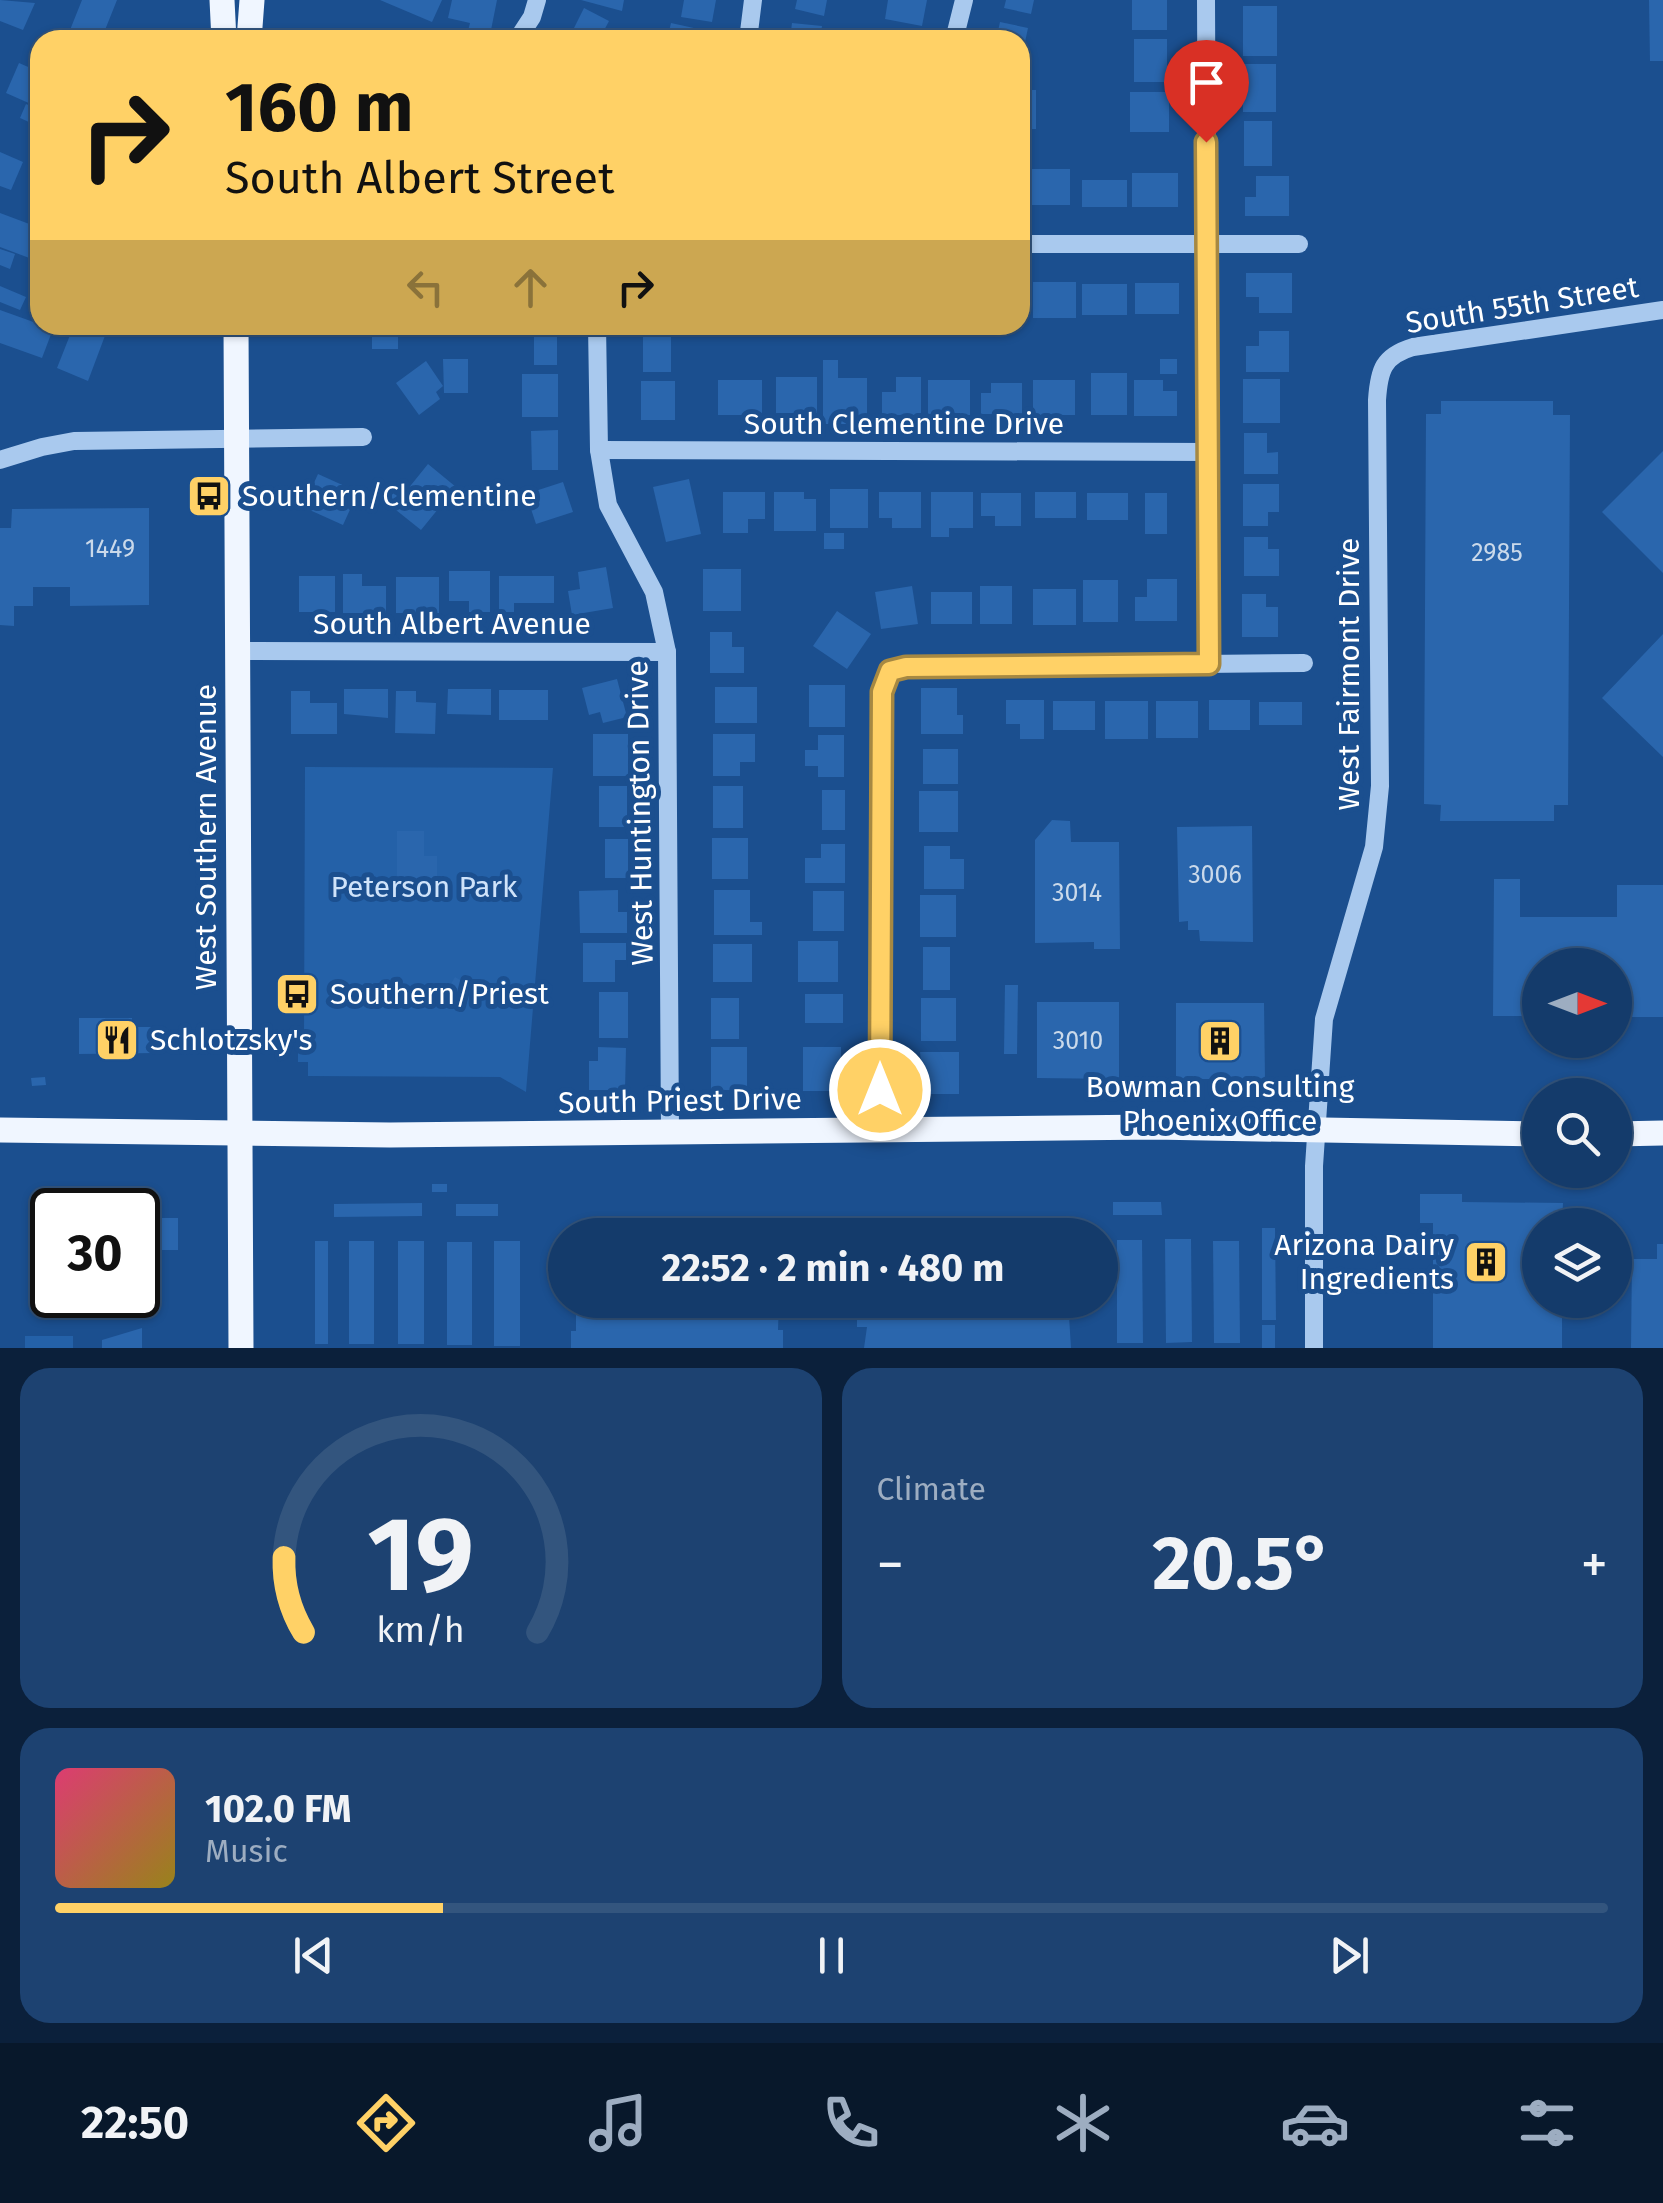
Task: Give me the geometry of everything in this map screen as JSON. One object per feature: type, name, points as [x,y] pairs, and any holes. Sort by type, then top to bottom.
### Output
[{"type":"main road","points":[[222,0],[224,30]]},
{"type":"main road","points":[[252,0],[253,30]]},
{"type":"main road","name":"West Southern Avenue","points":[[236,335],[240,1348]]},
{"type":"main road","name":"South Priest Drive","points":[[0,1130],[240,1135],[1316,1129],[1522,1134]]},
{"type":"main road","points":[[1632,1134],[1663,1133]]},
{"type":"street","points":[[524,30],[537,0]]},
{"type":"street","points":[[749,30],[753,0]]},
{"type":"street","points":[[956,30],[964,0]]},
{"type":"street","points":[[1206,0],[1209,664]]},
{"type":"street","points":[[1030,244],[1299,244]]},
{"type":"street","name":"South 55th Street","points":[[1390,356],[1413,347],[1663,310]]},
{"type":"street","name":"West Huntington Drive","points":[[597,335],[599,450],[608,505],[654,592],[667,652],[670,1134]]},
{"type":"street","name":"West Fairmont Drive","points":[[1314,1348],[1316,1129],[1324,1019],[1374,847],[1380,786],[1377,400],[1381,367],[1390,356]]},
{"type":"street","points":[[0,460],[42,446],[74,441],[363,438]]},
{"type":"street","name":"South Clementine Drive","points":[[599,450],[1208,452]]},
{"type":"street","name":"South Albert Avenue","points":[[238,651],[667,652]]},
{"type":"street","points":[[880,1131],[882,692],[890,671],[906,667],[1304,663]]},
{"type":"green space","name":"Peterson Park","points":[[305,767],[553,768],[526,1092],[500,1077],[308,1076],[308,1062],[298,1062],[298,1040],[304,1039]]},
{"type":"green space","points":[[25,1336],[73,1336],[73,1348],[25,1348]]},
{"type":"building","points":[[0,0],[35,3],[23,30],[0,21]]},
{"type":"building","points":[[82,0],[117,0],[105,30],[70,30]]},
{"type":"building","points":[[380,0],[442,0],[432,22]]},
{"type":"building","points":[[452,0],[497,0],[491,30],[468,30],[470,23],[448,18]]},
{"type":"building","points":[[581,0],[624,0],[622,11]]},
{"type":"building","points":[[684,0],[716,0],[712,22],[681,17]]},
{"type":"building","points":[[797,0],[827,0],[824,16],[795,9]]},
{"type":"building","points":[[888,0],[927,0],[922,26],[885,19]]},
{"type":"building","points":[[1006,0],[1034,0],[1031,14],[1004,8]]},
{"type":"building","points":[[1132,0],[1167,0],[1167,30],[1132,30]]},
{"type":"building","points":[[1649,0],[1663,0],[1663,61],[1650,61]]},
{"type":"building","points":[[1243,6],[1277,6],[1277,56],[1243,56]]},
{"type":"building","points":[[584,8],[609,21],[604,30],[573,30]]},
{"type":"building","points":[[1000,22],[1028,28],[1028,30],[998,30]]},
{"type":"building","points":[[671,23],[703,30],[669,30]]},
{"type":"building","points":[[792,23],[822,26],[821,30],[791,30]]},
{"type":"building","points":[[1134,39],[1167,39],[1167,82],[1134,82]]},
{"type":"building","points":[[19,63],[30,68],[30,104],[6,93]]},
{"type":"building","points":[[1243,64],[1276,64],[1276,112],[1243,112]]},
{"type":"building","points":[[1030,90],[1036,90],[1036,129],[1030,129]]},
{"type":"building","points":[[1130,92],[1169,92],[1169,132],[1130,132]]},
{"type":"building","points":[[26,104],[30,106],[30,122],[20,118]]},
{"type":"building","points":[[1244,121],[1272,121],[1272,166],[1244,166]]},
{"type":"building","points":[[0,152],[23,162],[11,190],[0,186]]},
{"type":"building","points":[[1030,169],[1070,169],[1070,205],[1030,205]]},
{"type":"building","points":[[1132,173],[1178,173],[1178,207],[1132,207]]},
{"type":"building","points":[[1256,176],[1289,176],[1289,216],[1245,216],[1245,197],[1256,197]]},
{"type":"building","points":[[1082,180],[1127,180],[1127,207],[1082,207]]},
{"type":"building","points":[[0,213],[30,224],[30,258],[0,247]]},
{"type":"building","points":[[0,249],[15,254],[10,269],[0,265]]},
{"type":"building","points":[[1246,273],[1292,273],[1292,313],[1259,313],[1259,297],[1246,297]]},
{"type":"building","points":[[1033,282],[1076,282],[1076,318],[1033,318]]},
{"type":"building","points":[[1135,283],[1179,283],[1179,314],[1135,314]]},
{"type":"building","points":[[1082,284],[1127,284],[1127,315],[1082,315]]},
{"type":"building","points":[[0,286],[26,297],[20,310],[0,302]]},
{"type":"building","points":[[0,310],[30,321],[30,335],[51,335],[42,358],[0,343]]},
{"type":"building","points":[[1259,331],[1289,331],[1289,372],[1246,372],[1246,346],[1259,346]]},
{"type":"building","points":[[70,335],[105,335],[88,381],[57,368]]},
{"type":"building","points":[[372,335],[398,335],[398,349],[372,349]]},
{"type":"building","points":[[534,335],[557,335],[557,365],[534,365]]},
{"type":"building","points":[[643,335],[671,335],[671,372],[643,372]]},
{"type":"building","points":[[443,359],[468,359],[468,393],[444,393]]},
{"type":"building","points":[[1160,359],[1177,359],[1177,374],[1160,374]]},
{"type":"building","points":[[823,360],[838,360],[838,378],[867,378],[867,424],[823,424]]},
{"type":"building","points":[[426,361],[443,386],[436,392],[440,399],[419,415],[396,383]]},
{"type":"building","points":[[1091,373],[1127,373],[1127,415],[1091,415]]},
{"type":"building","points":[[522,374],[558,374],[558,417],[522,417]]},
{"type":"building","points":[[776,377],[817,377],[817,413],[776,413]]},
{"type":"building","points":[[896,377],[921,377],[921,415],[882,415],[882,392],[896,392]]},
{"type":"building","points":[[1243,379],[1280,379],[1280,423],[1243,423]]},
{"type":"building","points":[[718,380],[762,380],[762,415],[718,415]]},
{"type":"building","points":[[928,380],[970,380],[970,415],[928,415]]},
{"type":"building","points":[[1033,380],[1075,380],[1075,415],[1033,415]]},
{"type":"building","points":[[1134,380],[1163,380],[1163,391],[1177,391],[1177,416],[1134,416]]},
{"type":"building","points":[[641,381],[675,381],[675,420],[641,420]]},
{"type":"building","points":[[991,383],[1022,383],[1022,414],[981,414],[981,393],[991,393]]},
{"type":"building","points":[[1441,401],[1553,401],[1553,415],[1570,415],[1568,805],[1554,805],[1554,821],[1440,821],[1441,805],[1424,804],[1426,414],[1441,414]]},
{"type":"building","points":[[558,430],[558,470],[532,470],[531,431]]},
{"type":"building","points":[[1244,433],[1267,433],[1267,453],[1278,452],[1278,474],[1244,474]]},
{"type":"building","points":[[1663,451],[1663,573],[1602,512]]},
{"type":"building","points":[[428,464],[456,487],[421,530],[386,502],[396,490],[403,495]]},
{"type":"building","points":[[318,474],[358,492],[343,525],[303,507]]},
{"type":"building","points":[[689,479],[701,534],[666,542],[653,487]]},
{"type":"building","points":[[563,482],[573,512],[536,524],[526,494]]},
{"type":"building","points":[[1243,484],[1279,484],[1279,512],[1268,512],[1268,526],[1243,526]]},
{"type":"building","points":[[830,489],[868,489],[868,528],[830,528]]},
{"type":"building","points":[[723,492],[765,492],[765,519],[748,519],[748,533],[723,533]]},
{"type":"building","points":[[774,492],[804,492],[804,499],[816,499],[816,531],[774,531]]},
{"type":"building","points":[[879,492],[921,492],[921,528],[892,528],[892,518],[879,518]]},
{"type":"building","points":[[931,492],[973,492],[973,528],[949,528],[949,537],[931,537]]},
{"type":"building","points":[[1035,492],[1076,492],[1076,518],[1035,518]]},
{"type":"building","points":[[981,493],[1021,493],[1021,526],[995,526],[995,516],[981,516]]},
{"type":"building","points":[[1087,493],[1128,493],[1128,520],[1087,520]]},
{"type":"building","points":[[1145,493],[1167,493],[1167,534],[1145,534]]},
{"type":"building","points":[[149,508],[149,605],[70,606],[70,587],[33,587],[33,606],[14,606],[14,626],[0,625],[0,528],[11,528],[12,509]]},
{"type":"building","points":[[824,533],[844,533],[844,549],[824,549]]},
{"type":"building","points":[[1244,537],[1268,537],[1268,549],[1279,549],[1279,576],[1244,576]]},
{"type":"building","points":[[606,567],[613,608],[572,615],[568,591],[580,589],[578,572]]},
{"type":"building","points":[[703,569],[741,569],[741,611],[703,611]]},
{"type":"building","points":[[449,571],[490,571],[490,612],[469,612],[469,601],[449,601]]},
{"type":"building","points":[[343,574],[362,574],[362,586],[386,586],[386,613],[343,613]]},
{"type":"building","points":[[299,576],[335,576],[335,612],[299,612]]},
{"type":"building","points":[[499,576],[554,576],[554,603],[514,603],[514,612],[499,612]]},
{"type":"building","points":[[396,577],[439,577],[439,613],[396,613]]},
{"type":"building","points":[[1147,579],[1177,579],[1177,621],[1135,621],[1135,597],[1147,597]]},
{"type":"building","points":[[1083,580],[1118,580],[1118,622],[1083,622]]},
{"type":"building","points":[[912,586],[918,624],[881,629],[875,592]]},
{"type":"building","points":[[980,586],[1012,586],[1012,624],[980,624]]},
{"type":"building","points":[[1033,589],[1076,589],[1076,625],[1033,625]]},
{"type":"building","points":[[931,592],[972,592],[972,624],[931,624]]},
{"type":"building","points":[[1242,594],[1266,594],[1266,607],[1278,607],[1278,637],[1242,637]]},
{"type":"building","points":[[837,611],[871,634],[847,669],[813,646]]},
{"type":"building","points":[[710,632],[732,632],[732,647],[744,647],[744,673],[710,673]]},
{"type":"building","points":[[1663,634],[1663,757],[1602,698]]},
{"type":"building","points":[[617,679],[627,717],[603,723],[600,712],[589,715],[582,688]]},
{"type":"building","points":[[809,685],[845,685],[845,727],[809,727]]},
{"type":"building","points":[[715,687],[757,687],[757,723],[715,723]]},
{"type":"building","points":[[921,688],[957,688],[957,715],[963,715],[963,734],[921,734]]},
{"type":"building","points":[[344,689],[388,689],[388,718],[344,714]]},
{"type":"building","points":[[448,689],[491,689],[491,715],[447,714]]},
{"type":"building","points":[[499,690],[548,690],[548,720],[499,720]]},
{"type":"building","points":[[291,691],[310,691],[310,703],[337,703],[337,734],[291,734]]},
{"type":"building","points":[[396,691],[416,691],[416,702],[436,703],[435,734],[395,733]]},
{"type":"building","points":[[1006,700],[1044,700],[1044,739],[1020,739],[1020,724],[1006,724]]},
{"type":"building","points":[[1209,700],[1250,700],[1250,730],[1209,730]]},
{"type":"building","points":[[1053,701],[1095,701],[1095,730],[1053,730]]},
{"type":"building","points":[[1105,701],[1148,701],[1148,739],[1105,739]]},
{"type":"building","points":[[1156,701],[1198,701],[1198,738],[1156,738]]},
{"type":"building","points":[[1259,702],[1302,702],[1302,725],[1259,725]]},
{"type":"building","points":[[593,734],[628,734],[628,776],[593,776]]},
{"type":"building","points":[[713,734],[755,734],[755,762],[740,762],[740,776],[713,776]]},
{"type":"building","points":[[818,735],[844,735],[844,777],[818,777],[818,766],[805,766],[805,750],[818,750]]},
{"type":"building","points":[[923,749],[958,749],[958,784],[923,784]]},
{"type":"building","points":[[599,786],[627,786],[627,827],[599,827]]},
{"type":"building","points":[[713,786],[743,786],[743,828],[713,828]]},
{"type":"building","points":[[822,790],[845,790],[845,830],[822,830]]},
{"type":"building","points":[[919,791],[958,791],[958,832],[919,832]]},
{"type":"building","points":[[1052,820],[1070,821],[1071,842],[1119,842],[1120,949],[1094,949],[1094,942],[1035,943],[1035,840]]},
{"type":"building","points":[[1252,826],[1253,942],[1200,941],[1199,930],[1188,930],[1188,921],[1179,922],[1177,827]]},
{"type":"building","points":[[397,831],[424,831],[424,856],[437,856],[437,891],[397,891]]},
{"type":"building","points":[[712,838],[748,838],[748,879],[712,879]]},
{"type":"building","points":[[605,839],[628,839],[628,878],[605,878]]},
{"type":"building","points":[[821,844],[845,844],[845,883],[805,883],[805,858],[821,858]]},
{"type":"building","points":[[924,846],[950,846],[950,859],[964,859],[964,889],[924,889]]},
{"type":"building","points":[[1494,879],[1520,879],[1520,917],[1617,917],[1617,885],[1663,885],[1663,1017],[1632,1017],[1632,948],[1522,948],[1522,1016],[1493,1016]]},
{"type":"building","points":[[618,890],[618,912],[627,912],[627,933],[580,933],[579,891]]},
{"type":"building","points":[[714,890],[750,890],[750,922],[762,922],[762,935],[714,935]]},
{"type":"building","points":[[813,891],[844,891],[844,931],[813,931]]},
{"type":"building","points":[[920,895],[956,895],[956,937],[920,937]]},
{"type":"building","points":[[798,941],[838,941],[838,982],[798,982]]},
{"type":"building","points":[[583,943],[626,943],[626,960],[615,960],[615,982],[583,982]]},
{"type":"building","points":[[713,944],[752,944],[752,982],[713,982]]},
{"type":"building","points":[[923,947],[950,947],[950,990],[923,990]]},
{"type":"building","points":[[455,977],[475,989],[463,1011],[442,999]]},
{"type":"building","points":[[1005,985],[1018,985],[1017,1054],[1004,1054]]},
{"type":"building","points":[[295,987],[302,987],[302,1001],[295,1001]]},
{"type":"building","points":[[599,992],[628,992],[628,1038],[599,1038]]},
{"type":"building","points":[[805,994],[843,994],[843,1023],[805,1023]]},
{"type":"building","points":[[711,998],[739,998],[739,1039],[711,1039]]},
{"type":"building","points":[[921,998],[956,998],[956,1041],[921,1041]]},
{"type":"building","points":[[1037,1002],[1119,1002],[1119,1079],[1037,1078]]},
{"type":"building","name":"Bowman Consulting Phoenix Office","points":[[1176,1003],[1264,1003],[1265,1079],[1176,1079]]},
{"type":"building","name":"Schlotzsky's","points":[[79,1018],[132,1018],[132,1027],[155,1027],[155,1053],[79,1054]]},
{"type":"building","points":[[598,1047],[626,1048],[625,1090],[589,1090],[589,1061],[598,1061]]},
{"type":"building","points":[[711,1047],[747,1047],[747,1090],[711,1090]]},
{"type":"building","points":[[803,1047],[841,1047],[841,1091],[803,1091]]},
{"type":"building","points":[[920,1052],[959,1052],[959,1094],[924,1094]]},
{"type":"building","points":[[45,1077],[46,1085],[32,1086],[31,1078]]},
{"type":"building","points":[[432,1184],[447,1184],[447,1192],[432,1192]]},
{"type":"building","name":"Arizona Dairy Ingredients","points":[[1420,1194],[1462,1194],[1462,1202],[1563,1203],[1563,1208],[1522,1208],[1522,1318],[1562,1318],[1562,1348],[1433,1348],[1433,1223],[1420,1223]]},
{"type":"building","points":[[1113,1202],[1161,1202],[1162,1215],[1113,1215]]},
{"type":"building","points":[[422,1203],[422,1216],[334,1217],[334,1204]]},
{"type":"building","points":[[456,1204],[498,1204],[498,1216],[456,1216]]},
{"type":"building","points":[[160,1218],[178,1218],[178,1250],[160,1250]]},
{"type":"building","points":[[1262,1228],[1275,1228],[1276,1320],[1262,1320]]},
{"type":"building","points":[[1165,1239],[1191,1239],[1192,1342],[1166,1343]]},
{"type":"building","points":[[1118,1240],[1142,1240],[1143,1343],[1117,1343]]},
{"type":"building","points":[[315,1241],[328,1241],[328,1344],[315,1344]]},
{"type":"building","points":[[349,1241],[374,1241],[374,1344],[349,1344]]},
{"type":"building","points":[[398,1241],[424,1241],[424,1344],[398,1344]]},
{"type":"building","points":[[494,1241],[520,1241],[520,1346],[494,1346]]},
{"type":"building","points":[[1213,1241],[1239,1241],[1240,1343],[1214,1343]]},
{"type":"building","points":[[447,1242],[472,1242],[472,1345],[447,1345]]},
{"type":"building","points":[[1657,1244],[1663,1244],[1663,1348],[1631,1348],[1632,1259],[1657,1259]]},
{"type":"building","points":[[576,1318],[778,1318],[783,1348],[571,1348],[571,1331],[576,1331]]},
{"type":"building","points":[[857,1318],[1069,1318],[1071,1348],[864,1348],[867,1327],[857,1327]]},
{"type":"building","points":[[1262,1325],[1275,1325],[1275,1348],[1262,1348]]},
{"type":"building","points":[[142,1328],[142,1348],[102,1348],[102,1340]]},
{"type":"place","name":"Southern/Clementine","points":[[209,496]]},
{"type":"place","name":"Southern/Priest","points":[[297,994]]},
{"type":"place","name":"Schlotzsky's","points":[[117,1040]]},
{"type":"place","name":"Bowman Consulting Phoenix Office","points":[[1220,1041]]},
{"type":"place","name":"Arizona Dairy Ingredients","points":[[1486,1262]]},
{"type":"route","points":[[880,1090],[882,692],[890,671],[906,667],[1209,664],[1206,142]]}]
